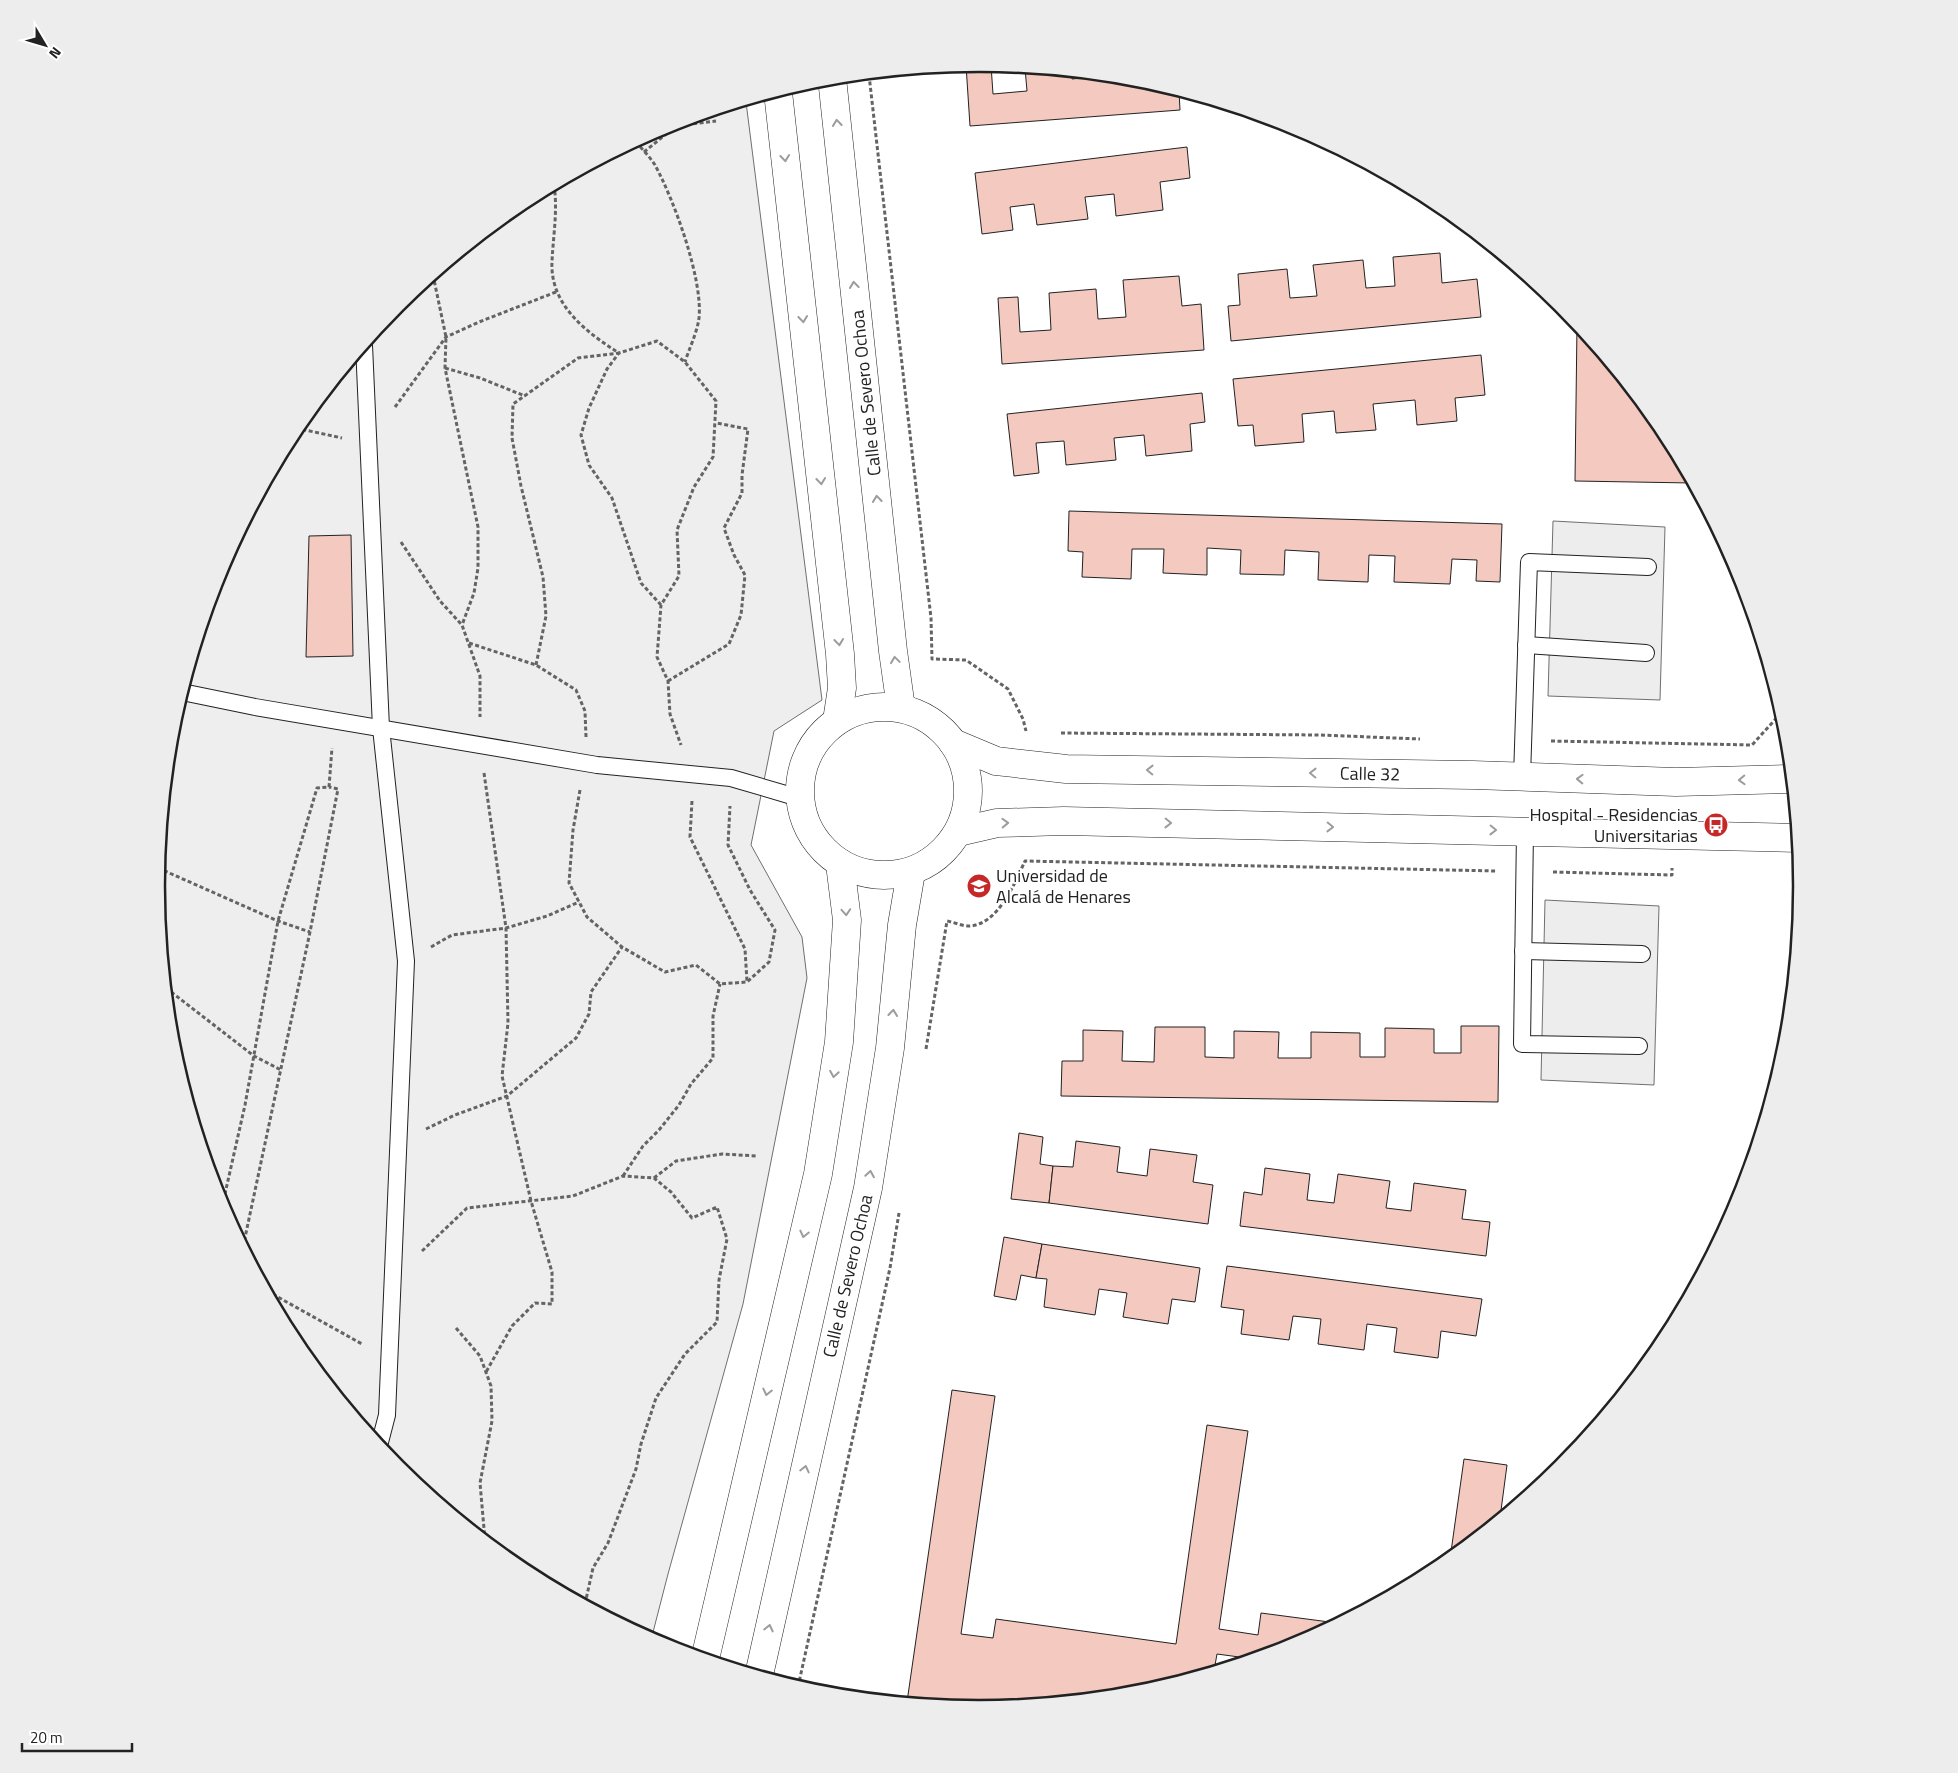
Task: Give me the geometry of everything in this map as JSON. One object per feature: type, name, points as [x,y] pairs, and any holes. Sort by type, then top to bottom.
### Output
[{"type":"street","name":"Calle de Severo Ochoa","points":[[833,86],[893,651],[901,708]]},
{"type":"street","points":[[779,98],[840,654],[842,688],[837,721]]},
{"type":"street","points":[[879,707],[901,708],[921,715],[940,727],[954,743],[964,764],[968,787],[966,810],[958,832],[945,849],[930,862],[911,872],[886,876],[862,873],[840,864],[820,847],[806,824],[799,798],[802,772],[809,752],[821,735],[837,721],[857,711],[879,707]]},
{"type":"street","name":"Calle 32","points":[[954,743],[996,761],[1066,769],[1522,777],[1676,782],[1786,779]]},
{"type":"street","points":[[958,832],[997,823],[1064,821],[1791,838]]},
{"type":"street","points":[[706,1653],[818,1174],[839,1042],[847,920],[840,864]]},
{"type":"street","name":"Calle de Severo Ochoa","points":[[760,1670],[868,1188],[890,1048],[902,925],[911,872]]},
{"type":"lane","points":[[364,353],[380,728],[406,961],[388,1415],[381,1438]]},
{"type":"lane","points":[[1522,777],[1528,562],[1648,567]]},
{"type":"lane","points":[[1526,645],[1646,653]]},
{"type":"lane","points":[[189,693],[255,707],[585,763],[731,778],[799,798]]},
{"type":"lane","points":[[1525,831],[1522,1044],[1639,1046]]},
{"type":"lane","points":[[1523,951],[1642,954]]},
{"type":"path","points":[[870,80],[930,608],[932,659],[966,660],[1008,689],[1023,719],[1026,733]]},
{"type":"path","points":[[696,123],[716,121]]},
{"type":"path","points":[[644,152],[665,135]]},
{"type":"path","points":[[640,147],[654,164],[670,200],[686,241],[697,284],[699,319],[685,362]]},
{"type":"path","points":[[554,193],[552,264],[556,292],[569,313],[595,338],[619,353]]},
{"type":"path","points":[[434,282],[446,337],[444,368],[478,527],[478,568],[474,593],[462,625]]},
{"type":"path","points":[[305,430],[369,442],[446,337],[556,292]]},
{"type":"path","points":[[536,665],[546,616],[543,577],[521,486],[512,438],[513,404],[578,358],[619,353],[657,340],[685,362],[716,401],[713,457],[694,487],[678,530],[679,576],[661,605],[657,657],[668,681],[670,714],[693,775],[690,837],[745,949],[746,982]]},
{"type":"path","points":[[619,353],[607,370],[589,408],[581,435],[589,465],[612,498],[641,583],[661,605]]},
{"type":"path","points":[[444,368],[480,378],[525,396]]},
{"type":"path","points":[[668,681],[729,644],[741,616],[745,575],[734,555],[724,528],[742,493],[742,475],[748,429],[716,423]]},
{"type":"path","points":[[371,508],[393,530],[440,601],[462,625],[480,676],[480,745],[506,928],[508,1023],[502,1076],[531,1201],[552,1272],[552,1304],[535,1303],[512,1326],[486,1372]]},
{"type":"path","points":[[468,643],[536,665],[576,690],[585,711],[587,744],[573,830],[569,883],[587,917],[622,947],[665,972],[696,965],[720,984],[746,982],[769,962],[775,930],[750,890],[728,845],[731,778]]},
{"type":"path","points":[[1523,741],[1752,744],[1775,719]]},
{"type":"path","points":[[329,787],[334,720]]},
{"type":"path","points":[[1056,733],[1319,735],[1425,739]]},
{"type":"path","points":[[225,1193],[254,1056],[278,921],[317,788],[329,787],[338,789],[310,932],[245,1238]]},
{"type":"path","points":[[947,920],[970,926],[989,919],[1011,891],[1025,861],[1672,874],[1672,835]]},
{"type":"path","points":[[166,871],[278,921],[310,932]]},
{"type":"path","points":[[406,961],[452,935],[506,928],[547,916],[579,902]]},
{"type":"path","points":[[398,1155],[423,1130],[455,1114],[507,1096],[576,1038],[589,1014],[591,992],[622,947]]},
{"type":"path","points":[[624,1176],[643,1146],[660,1130],[679,1105],[691,1084],[713,1058],[713,1016],[720,984]]},
{"type":"path","points":[[172,993],[254,1056],[281,1070]]},
{"type":"path","points":[[654,1178],[676,1161],[722,1154],[757,1156]]},
{"type":"path","points":[[393,1276],[467,1208],[573,1196],[624,1176],[654,1178],[671,1192],[692,1218],[717,1207],[727,1238],[719,1280],[717,1322],[685,1354],[656,1398],[632,1478],[608,1543],[593,1568],[586,1599]]},
{"type":"path","points":[[275,1295],[390,1359]]},
{"type":"path","points":[[456,1328],[480,1356],[491,1386],[492,1421],[480,1483],[484,1533]]},
{"type":"shaded area","points":[[747,107],[822,700],[774,731],[751,845],[802,937],[807,978],[743,1304],[653,1633],[619,1617],[527,1563],[483,1532],[403,1462],[333,1382],[302,1339],[274,1294],[249,1247],[227,1198],[208,1148],[193,1097],[172,993],[167,940],[165,886],[167,833],[172,780],[181,728],[193,676],[208,625],[227,575],[249,526],[274,479],[302,434],[333,391],[403,311],[483,241],[527,210],[619,156],[667,134]]},
{"type":"shaded area","points":[[1553,521],[1665,527],[1660,700],[1548,696]]},
{"type":"shaded area","points":[[1545,900],[1659,906],[1654,1085],[1541,1080]]},
{"type":"building","points":[[966,72],[992,72],[993,94],[1027,91],[1026,74],[1085,79],[1179,98],[1180,110],[970,126]]},
{"type":"building","points":[[1187,147],[1190,178],[1160,182],[1163,210],[1116,216],[1114,194],[1085,197],[1088,219],[1037,225],[1034,204],[1010,207],[1013,230],[982,234],[975,173]]},
{"type":"building","points":[[1440,253],[1442,283],[1477,279],[1481,317],[1231,341],[1228,306],[1240,305],[1238,274],[1287,269],[1290,298],[1317,296],[1313,265],[1363,260],[1366,288],[1395,286],[1393,257]]},
{"type":"building","points":[[1179,276],[1182,306],[1201,304],[1204,350],[1002,364],[998,298],[1018,297],[1020,332],[1051,330],[1049,293],[1096,289],[1098,319],[1126,317],[1123,280]]},
{"type":"building","points":[[1577,335],[1625,391],[1656,434],[1686,483],[1575,481]]},
{"type":"building","points":[[1481,355],[1485,395],[1455,398],[1457,421],[1417,425],[1415,400],[1373,404],[1376,430],[1336,433],[1334,411],[1302,414],[1304,442],[1255,446],[1253,425],[1238,426],[1233,379]]},
{"type":"building","points":[[1202,393],[1205,422],[1190,424],[1192,451],[1146,456],[1144,435],[1114,438],[1116,460],[1066,465],[1064,441],[1036,443],[1039,473],[1014,476],[1007,414]]},
{"type":"building","points":[[1069,511],[1502,524],[1500,582],[1476,581],[1477,560],[1452,559],[1450,584],[1394,582],[1395,556],[1369,555],[1368,582],[1318,580],[1319,552],[1285,550],[1284,575],[1240,574],[1241,550],[1207,548],[1207,575],[1163,573],[1164,549],[1132,549],[1131,579],[1082,577],[1083,552],[1068,551]]},
{"type":"building","points":[[351,535],[353,656],[306,657],[309,536]]},
{"type":"building","points":[[1461,1026],[1499,1026],[1498,1102],[1061,1096],[1062,1061],[1083,1061],[1083,1030],[1123,1031],[1122,1061],[1154,1062],[1155,1027],[1205,1027],[1205,1057],[1234,1058],[1234,1031],[1279,1032],[1278,1058],[1311,1058],[1311,1032],[1360,1033],[1360,1057],[1385,1057],[1385,1028],[1434,1029],[1434,1053],[1461,1053]]},
{"type":"building","points":[[1019,1133],[1043,1137],[1040,1164],[1053,1166],[1049,1203],[1011,1199]]},
{"type":"building","points":[[1076,1141],[1120,1147],[1117,1172],[1147,1176],[1150,1149],[1197,1155],[1193,1182],[1213,1185],[1208,1224],[1049,1203],[1053,1166],[1073,1167]]},
{"type":"building","points":[[1265,1168],[1310,1174],[1307,1200],[1334,1203],[1338,1174],[1390,1181],[1386,1208],[1411,1211],[1414,1183],[1466,1190],[1462,1219],[1490,1222],[1486,1256],[1240,1226],[1244,1192],[1262,1195]]},
{"type":"building","points":[[1004,1237],[1042,1244],[1036,1278],[1021,1275],[1016,1300],[994,1296]]},
{"type":"building","points":[[1042,1244],[1200,1268],[1195,1302],[1172,1299],[1168,1324],[1123,1317],[1127,1293],[1099,1289],[1095,1315],[1044,1307],[1047,1279],[1036,1278]]},
{"type":"building","points":[[1227,1266],[1482,1299],[1476,1336],[1441,1331],[1438,1358],[1394,1352],[1397,1328],[1367,1324],[1364,1350],[1318,1344],[1321,1319],[1293,1316],[1289,1340],[1241,1334],[1244,1310],[1221,1307]]},
{"type":"building","points":[[952,1390],[995,1396],[961,1634],[993,1638],[996,1619],[1176,1644],[1207,1425],[1248,1431],[1219,1629],[1258,1635],[1261,1613],[1328,1622],[1291,1639],[1241,1657],[1217,1654],[1215,1665],[1138,1685],[1085,1694],[1032,1699],[979,1700],[908,1697]]},
{"type":"building","points":[[1464,1459],[1507,1465],[1501,1510],[1451,1549]]},
{"type":"place","name":"Hospital - Residencias Universitarias","points":[[1716,825]]},
{"type":"place","name":"Universidad de Alcalá de Henares","points":[[979,886]]}]
